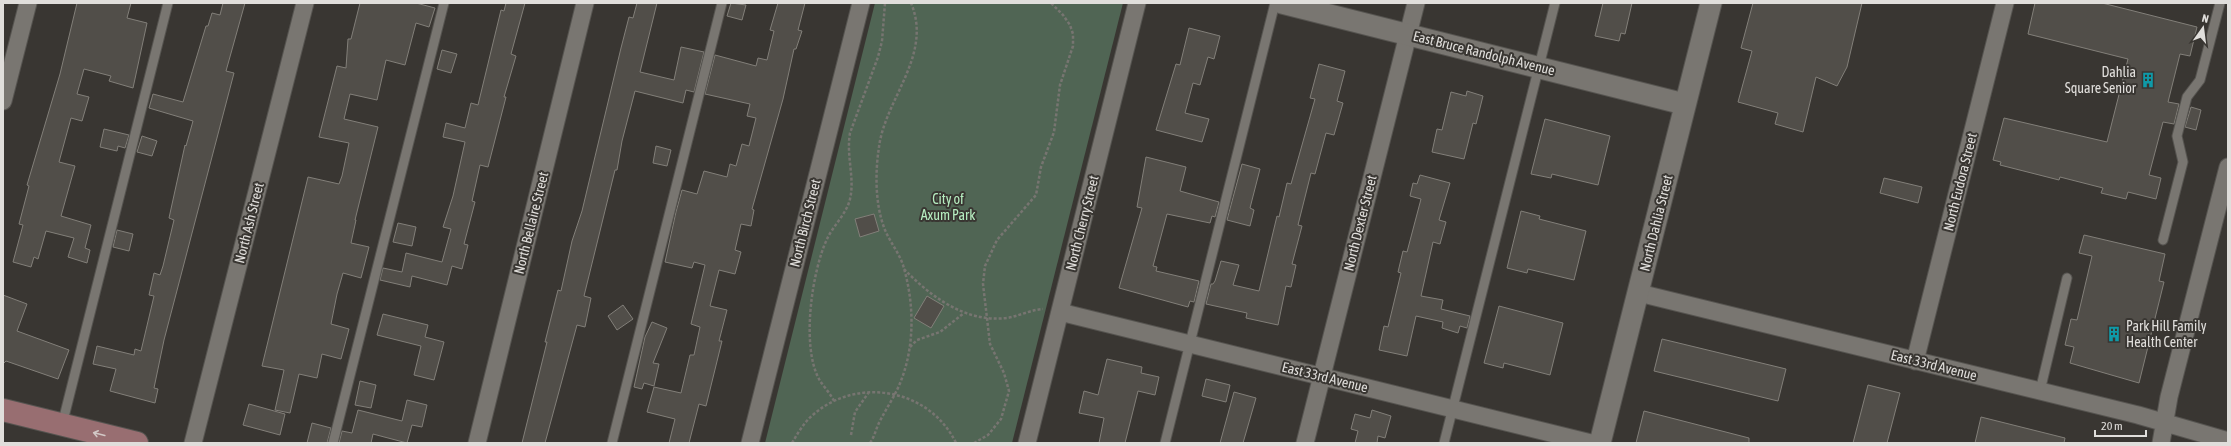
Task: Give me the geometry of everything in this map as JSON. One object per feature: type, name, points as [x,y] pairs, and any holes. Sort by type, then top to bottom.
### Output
[{"type":"main road","points":[[3,410],[137,443]]},
{"type":"street","points":[[3,101],[28,3]]},
{"type":"street","name":"North Ash Street","points":[[193,443],[305,3]]},
{"type":"street","name":"North Bellaire Street","points":[[477,443],[585,3]]},
{"type":"street","name":"North Birch Street","points":[[750,443],[861,3]]},
{"type":"street","name":"North Cherry Street","points":[[1027,443],[1137,3]]},
{"type":"street","name":"East Bruce Randolph Avenue","points":[[1282,3],[1684,104]]},
{"type":"street","name":"North Dexter Street","points":[[1304,443],[1416,3]]},
{"type":"street","name":"North Dahlia Street","points":[[1600,443],[1639,293],[1684,104],[1711,3]]},
{"type":"street","name":"North Eudora Street","points":[[1916,360],[2005,3]]},
{"type":"street","points":[[2161,443],[2169,397],[2227,173]]},
{"type":"street","name":"East 33rd Avenue","points":[[1639,293],[2040,391],[2228,441]]},
{"type":"street","name":"East 33rd Avenue","points":[[1060,312],[1591,443]]},
{"type":"lane","points":[[62,425],[168,3]]},
{"type":"lane","points":[[333,443],[444,3]]},
{"type":"lane","points":[[612,443],[722,3]]},
{"type":"lane","points":[[1165,443],[1275,3]]},
{"type":"lane","points":[[1444,443],[1555,3]]},
{"type":"lane","points":[[2163,240],[2183,162],[2178,136],[2187,97],[2200,80],[2220,3]]},
{"type":"lane","points":[[2040,391],[2067,278]]},
{"type":"path","points":[[834,401],[819,378],[813,354],[811,296],[825,245],[850,201],[851,193],[848,144],[850,133],[878,57],[882,41],[886,3]]},
{"type":"path","points":[[870,443],[902,378],[910,348],[910,299],[904,269],[885,230],[877,195],[878,159],[882,134],[906,79],[914,52],[916,23],[911,3]]},
{"type":"path","points":[[974,443],[988,435],[1001,419],[1008,391],[1004,373],[990,344],[986,318],[983,275],[987,257],[1004,231],[1036,195],[1040,168],[1054,132],[1060,84],[1071,56],[1073,34],[1070,25],[1063,15],[1051,3]]},
{"type":"path","points":[[904,269],[923,289],[964,313],[986,318],[1008,318],[1043,309],[1060,312]]},
{"type":"path","points":[[910,348],[917,340],[940,332],[964,313]]},
{"type":"path","points":[[851,435],[855,412],[870,392]]},
{"type":"path","points":[[792,443],[802,427],[813,414],[834,401],[846,396],[870,392],[895,394],[910,399],[932,412],[945,425],[956,443]]},
{"type":"green space","name":"City of Axum Park","points":[[875,3],[1123,3],[1012,443],[765,443]]},
{"type":"building","points":[[77,3],[131,3],[127,18],[147,23],[133,88],[109,81],[111,76],[84,69],[77,94],[89,97],[82,121],[71,118],[59,162],[75,166],[61,216],[91,225],[85,248],[90,250],[87,263],[68,257],[74,238],[46,231],[38,259],[34,257],[31,267],[13,262],[23,225],[19,224],[29,186],[27,185],[60,74]]},
{"type":"building","points":[[223,3],[245,3],[226,71],[234,73],[164,340],[154,388],[158,389],[155,403],[110,391],[116,369],[93,364],[97,346],[134,355],[135,349],[141,351],[154,296],[149,295],[154,273],[160,275],[163,266],[174,220],[169,218],[185,145],[186,146],[193,121],[149,108],[153,94],[183,102],[206,26],[208,26],[212,13],[220,15]]},
{"type":"building","points":[[360,3],[416,3],[435,8],[429,27],[416,23],[405,65],[386,60],[377,100],[350,94],[344,119],[378,127],[355,220],[351,243],[369,247],[361,278],[343,273],[337,294],[331,324],[349,329],[341,359],[322,354],[317,378],[299,374],[290,413],[275,410],[284,370],[262,366],[308,177],[339,184],[342,176],[349,143],[319,137],[337,66],[346,68],[348,39],[351,39]]},
{"type":"building","points":[[506,3],[525,3],[511,54],[516,56],[504,97],[506,97],[488,167],[480,165],[472,201],[475,202],[464,244],[468,245],[462,269],[452,266],[447,285],[412,276],[410,287],[380,280],[383,268],[402,272],[406,253],[442,262],[451,229],[443,227],[453,196],[465,142],[443,137],[446,123],[465,128],[471,103],[478,105],[501,10],[504,11]]},
{"type":"building","points":[[637,3],[657,3],[640,72],[674,80],[681,47],[704,52],[694,92],[686,90],[683,103],[635,91],[622,141],[617,170],[615,170],[584,296],[591,298],[585,327],[577,325],[545,443],[522,443],[547,342],[545,342],[558,290],[561,291],[572,241],[582,211],[629,17],[633,18]]},
{"type":"building","points":[[731,3],[746,5],[742,20],[727,16]]},
{"type":"building","points":[[778,3],[805,3],[798,30],[802,31],[796,49],[794,49],[783,99],[752,209],[754,210],[751,226],[741,224],[735,250],[741,252],[735,274],[719,270],[710,306],[727,310],[719,341],[722,341],[706,406],[699,404],[689,443],[669,443],[675,419],[647,412],[654,387],[681,393],[690,355],[694,355],[700,327],[691,324],[705,265],[694,262],[692,268],[665,262],[676,212],[682,190],[697,194],[704,171],[727,177],[730,164],[736,166],[742,144],[749,146],[756,118],[747,116],[750,104],[705,94],[715,55],[756,66],[758,58],[767,60],[774,31],[770,30]]},
{"type":"building","points":[[1603,3],[1632,3],[1625,34],[1621,33],[1619,41],[1595,36]]},
{"type":"building","points":[[1753,3],[1862,3],[1847,67],[1837,86],[1816,77],[1803,132],[1775,124],[1778,113],[1738,102],[1752,51],[1741,48]]},
{"type":"building","name":"Dahlia Square Senior","points":[[2035,3],[2102,3],[2197,27],[2190,56],[2180,54],[2168,102],[2179,104],[2174,124],[2163,122],[2149,175],[2161,178],[2156,199],[2128,192],[2126,199],[2101,193],[2103,188],[2060,177],[2059,180],[2000,165],[2001,162],[1993,160],[2004,118],[2107,142],[2128,59],[2028,34]]},
{"type":"building","points":[[1189,28],[1220,36],[1214,59],[1208,57],[1200,85],[1193,83],[1185,113],[1209,119],[1202,142],[1156,130],[1176,64],[1180,65]]},
{"type":"building","points":[[442,50],[457,54],[451,73],[437,69]]},
{"type":"building","points":[[1319,64],[1345,71],[1337,101],[1343,103],[1334,135],[1326,133],[1315,174],[1311,173],[1298,225],[1302,226],[1292,264],[1296,265],[1291,287],[1286,286],[1278,325],[1246,318],[1247,313],[1206,304],[1211,284],[1215,281],[1221,261],[1239,265],[1233,285],[1259,291],[1277,216],[1279,217],[1287,183],[1291,184],[1315,99],[1310,98]]},
{"type":"building","points":[[1467,91],[1483,96],[1476,124],[1473,123],[1464,159],[1432,152],[1437,129],[1442,130],[1451,92],[1466,96]]},
{"type":"building","points":[[2191,107],[2201,110],[2196,130],[2185,127]]},
{"type":"building","points":[[1545,119],[1610,136],[1598,185],[1552,174],[1551,178],[1531,174]]},
{"type":"building","points":[[104,129],[129,135],[125,148],[118,146],[117,151],[100,147]]},
{"type":"building","points":[[142,136],[157,141],[152,156],[137,152]]},
{"type":"building","points":[[656,146],[671,150],[667,166],[653,163]]},
{"type":"building","points":[[1146,157],[1186,167],[1180,191],[1219,202],[1215,217],[1212,216],[1210,223],[1167,214],[1153,266],[1157,267],[1156,271],[1199,281],[1194,302],[1190,301],[1188,307],[1119,288],[1142,208],[1137,207]]},
{"type":"building","points":[[1242,164],[1260,169],[1250,208],[1254,210],[1250,226],[1227,220]]},
{"type":"building","points":[[1420,175],[1450,183],[1439,220],[1446,222],[1440,244],[1433,242],[1421,296],[1443,300],[1441,309],[1470,316],[1467,328],[1460,326],[1458,333],[1442,328],[1443,322],[1416,316],[1407,356],[1379,350],[1384,326],[1388,327],[1401,273],[1398,272],[1403,251],[1407,252],[1421,199],[1410,196],[1413,183],[1417,184]]},
{"type":"building","points":[[1884,178],[1922,187],[1918,203],[1880,193]]},
{"type":"building","points":[[1521,211],[1540,216],[1539,219],[1586,231],[1574,280],[1528,269],[1527,273],[1507,268]]},
{"type":"building","points":[[874,214],[879,231],[860,237],[855,219]]},
{"type":"building","points":[[398,223],[416,227],[412,246],[393,242]]},
{"type":"building","points":[[117,230],[133,234],[129,251],[113,247]]},
{"type":"building","name":"Park Hill Family Health Center","points":[[2084,235],[2165,254],[2159,281],[2164,282],[2139,383],[2070,363],[2074,347],[2065,345],[2071,319],[2077,320],[2092,256],[2079,253]]},
{"type":"building","points":[[3,295],[27,304],[17,331],[69,350],[58,379],[6,361],[3,364]]},
{"type":"building","points":[[927,296],[944,306],[931,328],[914,318]]},
{"type":"building","points":[[623,305],[633,319],[617,330],[608,316]]},
{"type":"building","points":[[1499,306],[1563,323],[1550,375],[1504,363],[1503,368],[1484,363]]},
{"type":"building","points":[[383,314],[428,325],[425,337],[444,342],[434,380],[414,375],[421,346],[377,335]]},
{"type":"building","points":[[652,322],[667,328],[653,363],[659,364],[654,386],[644,383],[642,389],[634,387],[645,337]]},
{"type":"building","points":[[1662,339],[1786,369],[1778,401],[1654,371]]},
{"type":"building","points":[[1107,359],[1142,367],[1141,373],[1159,377],[1155,395],[1138,391],[1125,443],[1099,443],[1104,418],[1079,413],[1084,391],[1098,395]]},
{"type":"building","points":[[1206,379],[1230,385],[1226,402],[1202,396]]},
{"type":"building","points":[[360,381],[376,385],[371,408],[355,405]]},
{"type":"building","points":[[1868,385],[1900,393],[1887,443],[1853,443]]},
{"type":"building","points":[[1234,392],[1256,398],[1243,443],[1220,443]]},
{"type":"building","points":[[407,400],[427,405],[422,427],[412,425],[407,443],[373,434],[371,443],[339,443],[342,431],[352,433],[358,410],[402,421]]},
{"type":"building","points":[[249,404],[285,414],[280,435],[243,425]]},
{"type":"building","points":[[1372,410],[1391,416],[1385,438],[1378,436],[1377,443],[1355,443],[1358,431],[1351,429],[1355,414],[1370,418]]},
{"type":"building","points":[[1644,411],[1749,438],[1749,443],[1636,443]]},
{"type":"building","points":[[1981,417],[2065,438],[2064,443],[1975,443]]},
{"type":"building","points":[[312,423],[331,428],[327,443],[307,443]]},
{"type":"place","name":"Dahlia Square Senior","points":[[2148,80]]},
{"type":"place","name":"Park Hill Family Health Center","points":[[2114,334]]}]
